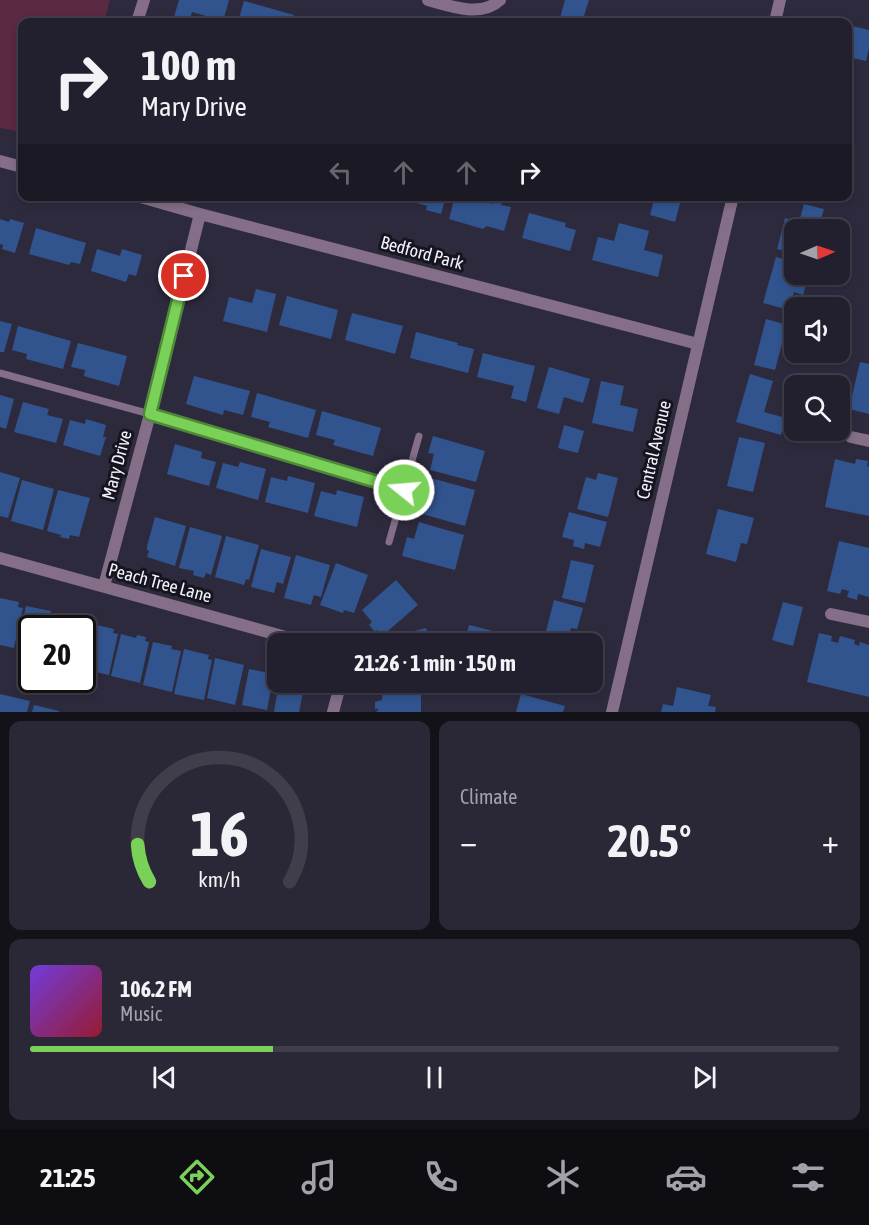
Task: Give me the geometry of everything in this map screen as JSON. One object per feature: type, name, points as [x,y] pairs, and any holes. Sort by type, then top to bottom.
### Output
[{"type":"street","points":[[138,18],[144,0]]},
{"type":"street","points":[[428,0],[459,9],[481,9],[494,5],[500,0]]},
{"type":"street","points":[[776,18],[780,0]]},
{"type":"street","points":[[0,161],[18,166]]},
{"type":"street","name":"Bedford Park","points":[[154,201],[698,344]]},
{"type":"street","name":"Central Avenue","points":[[612,712],[732,201]]},
{"type":"street","name":"Mary Drive","points":[[104,586],[200,214]]},
{"type":"street","points":[[851,437],[869,441]]},
{"type":"street","name":"Peach Tree Lane","points":[[0,558],[272,633]]},
{"type":"street","points":[[831,614],[869,622]]},
{"type":"street","points":[[333,712],[338,693]]},
{"type":"lane","points":[[0,373],[150,414],[404,490]]},
{"type":"lane","points":[[389,542],[418,436]]},
{"type":"shaded area","points":[[0,0],[110,0],[105,18],[18,18],[18,131],[0,128]]},
{"type":"building","points":[[179,0],[229,0],[224,18],[213,18],[192,12],[190,18],[174,17]]},
{"type":"building","points":[[565,0],[589,0],[583,18],[560,18]]},
{"type":"building","points":[[244,1],[294,15],[293,18],[239,18]]},
{"type":"building","points":[[852,26],[869,30],[866,61],[852,58]]},
{"type":"building","points":[[410,201],[445,201],[441,214],[426,210],[427,206]]},
{"type":"building","points":[[454,201],[484,201],[493,204],[494,201],[502,201],[501,205],[511,207],[504,231],[487,226],[483,229],[449,219]]},
{"type":"building","points":[[654,201],[681,201],[675,222],[650,215]]},
{"type":"building","points":[[804,204],[824,209],[821,219],[800,219]]},
{"type":"building","points":[[529,213],[566,223],[565,227],[576,230],[570,251],[522,238]]},
{"type":"building","points":[[0,219],[24,223],[15,253],[2,249]]},
{"type":"building","points":[[784,222],[784,251],[777,249]]},
{"type":"building","points":[[619,223],[649,231],[644,250],[663,255],[658,277],[592,260],[598,237],[614,241]]},
{"type":"building","points":[[36,228],[86,243],[80,264],[71,262],[69,265],[29,254]]},
{"type":"building","points":[[97,249],[120,256],[122,249],[142,255],[136,276],[129,274],[126,282],[91,271]]},
{"type":"building","points":[[776,257],[784,259],[784,285],[806,285],[803,295],[794,292],[793,297],[784,297],[784,309],[763,303]]},
{"type":"building","points":[[256,289],[276,294],[267,332],[223,321],[229,297],[252,303]]},
{"type":"building","points":[[287,296],[338,310],[331,339],[279,325]]},
{"type":"building","points":[[352,313],[403,326],[395,354],[345,340]]},
{"type":"building","points":[[766,319],[784,324],[784,336],[775,370],[754,365]]},
{"type":"building","points":[[0,321],[12,324],[4,352],[0,352]]},
{"type":"building","points":[[18,326],[71,341],[63,369],[26,359],[27,354],[12,350]]},
{"type":"building","points":[[416,332],[474,349],[468,373],[410,358]]},
{"type":"building","points":[[78,343],[127,356],[119,386],[84,376],[85,370],[71,367]]},
{"type":"building","points":[[483,353],[535,366],[526,402],[511,398],[514,386],[477,377]]},
{"type":"building","points":[[860,362],[869,364],[869,414],[850,409]]},
{"type":"building","points":[[549,367],[590,379],[583,403],[564,397],[559,414],[537,408]]},
{"type":"building","points":[[750,374],[773,381],[764,412],[784,417],[781,435],[736,422]]},
{"type":"building","points":[[194,376],[250,391],[243,415],[224,410],[223,415],[186,404]]},
{"type":"building","points":[[601,381],[624,386],[620,405],[638,409],[633,432],[592,423]]},
{"type":"building","points":[[257,393],[316,410],[308,438],[268,427],[270,422],[251,417]]},
{"type":"building","points":[[0,395],[14,399],[6,429],[0,427]]},
{"type":"building","points":[[23,402],[49,409],[47,415],[63,419],[56,443],[14,432]]},
{"type":"building","points":[[322,411],[381,428],[373,456],[333,445],[335,440],[316,435]]},
{"type":"building","points":[[86,419],[106,425],[103,437],[106,437],[100,456],[63,445],[70,420],[85,424]]},
{"type":"building","points":[[564,425],[584,431],[578,453],[558,448]]},
{"type":"building","points":[[433,436],[485,451],[476,482],[430,470],[434,454],[428,453]]},
{"type":"building","points":[[739,437],[765,443],[753,492],[727,486]]},
{"type":"building","points":[[175,444],[202,452],[201,458],[216,462],[209,486],[167,474]]},
{"type":"building","points":[[835,459],[855,464],[856,459],[868,461],[869,516],[825,507]]},
{"type":"building","points":[[240,462],[266,469],[258,500],[216,488],[223,463],[238,467]]},
{"type":"building","points":[[0,472],[20,478],[8,518],[0,516]]},
{"type":"building","points":[[598,473],[618,478],[608,517],[577,509],[586,477],[596,480]]},
{"type":"building","points":[[288,476],[315,483],[308,513],[265,502],[271,477],[287,481]]},
{"type":"building","points":[[423,476],[475,490],[465,526],[419,513],[424,495],[418,494]]},
{"type":"building","points":[[22,480],[54,489],[43,530],[11,521]]},
{"type":"building","points":[[58,490],[90,498],[79,537],[70,535],[69,539],[47,531]]},
{"type":"building","points":[[337,490],[364,497],[357,527],[314,516],[321,491],[336,495]]},
{"type":"building","points":[[718,509],[754,518],[747,544],[741,543],[736,562],[706,554]]},
{"type":"building","points":[[569,512],[607,522],[600,547],[585,543],[584,549],[573,546],[574,540],[562,537]]},
{"type":"building","points":[[155,517],[186,526],[175,566],[147,557],[149,551],[147,546]]},
{"type":"building","points":[[419,522],[464,535],[455,570],[402,556],[407,537],[414,539]]},
{"type":"building","points":[[190,527],[222,536],[211,575],[206,573],[204,578],[193,575],[194,571],[179,568]]},
{"type":"building","points":[[226,536],[259,545],[249,580],[246,579],[244,585],[215,577]]},
{"type":"building","points":[[839,541],[869,548],[869,597],[858,594],[857,600],[847,597],[849,591],[842,589],[840,594],[827,591]]},
{"type":"building","points":[[261,549],[291,557],[283,584],[277,582],[274,593],[251,587]]},
{"type":"building","points":[[296,555],[330,565],[321,597],[314,595],[311,605],[284,598]]},
{"type":"building","points":[[571,560],[594,565],[585,603],[562,598]]},
{"type":"building","points":[[336,563],[368,575],[354,613],[344,610],[343,613],[320,605]]},
{"type":"building","points":[[396,580],[418,605],[385,633],[380,633],[377,630],[375,632],[369,625],[372,622],[362,610]]},
{"type":"building","points":[[0,598],[19,602],[18,607],[23,608],[21,615],[18,615],[18,630],[14,648],[0,645]]},
{"type":"building","points":[[554,600],[583,608],[577,629],[571,628],[570,633],[546,633]]},
{"type":"building","points":[[783,602],[803,607],[793,646],[772,640]]},
{"type":"building","points":[[26,606],[51,611],[50,615],[24,615]]},
{"type":"building","points":[[96,625],[114,629],[113,633],[118,634],[109,675],[96,672]]},
{"type":"building","points":[[469,625],[493,631],[493,633],[467,633]]},
{"type":"building","points":[[426,628],[428,633],[407,633]]},
{"type":"building","points":[[819,633],[832,636],[831,641],[838,643],[840,636],[855,640],[854,644],[859,646],[860,642],[869,645],[869,697],[807,682]]},
{"type":"building","points":[[121,634],[136,638],[137,635],[146,637],[145,641],[149,642],[140,683],[111,676]]},
{"type":"building","points":[[153,642],[172,646],[171,649],[181,651],[172,692],[143,685]]},
{"type":"building","points":[[184,649],[209,655],[208,659],[212,660],[204,700],[174,694]]},
{"type":"building","points":[[215,658],[244,665],[235,705],[207,698]]},
{"type":"building","points":[[249,669],[267,673],[267,693],[270,693],[267,710],[242,705]]},
{"type":"building","points":[[677,687],[711,695],[708,706],[716,707],[715,712],[661,712],[663,704],[673,706]]},
{"type":"building","points":[[277,693],[303,693],[299,712],[274,712]]},
{"type":"building","points":[[382,693],[421,693],[421,712],[376,712],[379,709],[375,709],[375,702],[382,700]]},
{"type":"building","points":[[0,694],[30,701],[27,712],[0,712]]},
{"type":"building","points":[[521,694],[565,706],[563,712],[516,712]]},
{"type":"building","points":[[34,705],[59,711],[59,712],[32,712]]},
{"type":"route","points":[[184,276],[150,414],[404,490]]}]
